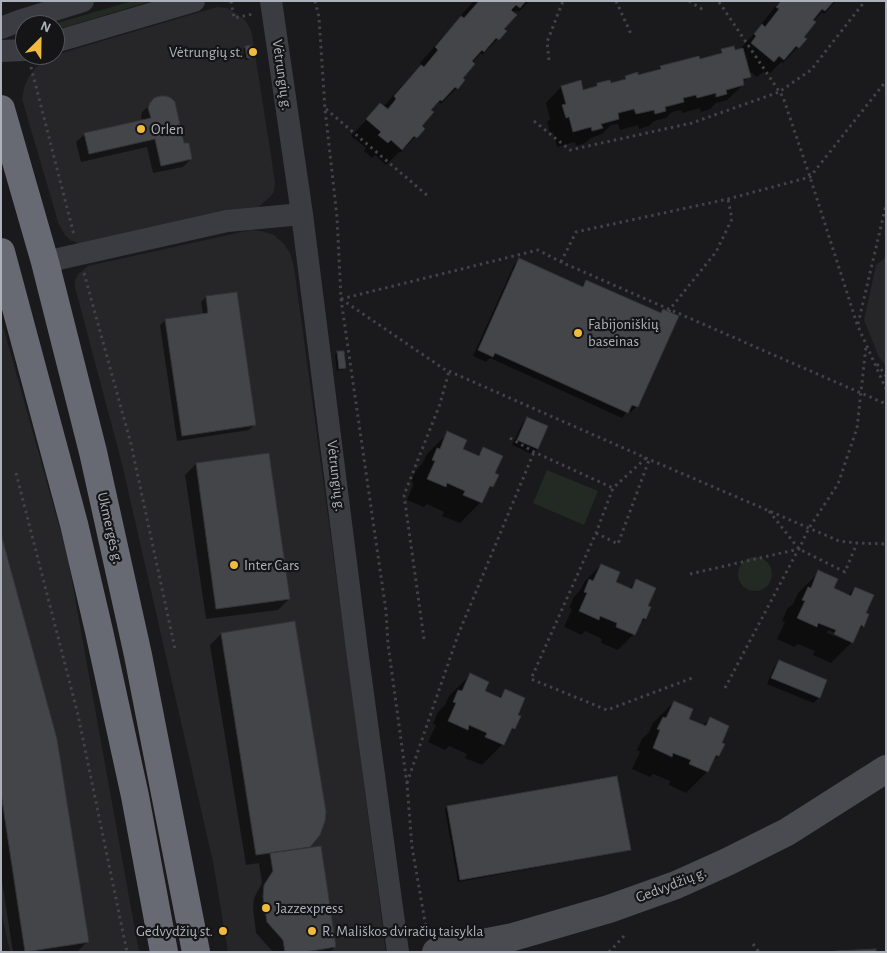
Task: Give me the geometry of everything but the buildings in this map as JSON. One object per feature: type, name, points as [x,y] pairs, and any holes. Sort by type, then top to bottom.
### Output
[{"type":"highway","name":"Ukmergės g.","points":[[1,109],[45,262],[93,452],[138,655],[196,952]]},
{"type":"highway","points":[[1,252],[84,563],[132,787],[164,952]]},
{"type":"main road","name":"Gedvydžių g.","points":[[432,944],[513,937],[608,909],[676,885],[787,832],[886,769]]},
{"type":"street","points":[[1,28],[83,1]]},
{"type":"street","points":[[65,39],[194,1]]},
{"type":"street","name":"Vėtrungių g.","points":[[271,1],[302,214],[357,650],[398,952]]},
{"type":"street","points":[[1,51],[15,50]]},
{"type":"street","points":[[45,262],[227,221],[302,214]]},
{"type":"path","points":[[231,1],[234,18]]},
{"type":"path","points":[[315,1],[319,16],[325,109],[337,217],[341,299],[386,611],[388,644],[412,847],[432,944]]},
{"type":"path","points":[[548,60],[547,42],[562,1]]},
{"type":"path","points":[[616,1],[631,34]]},
{"type":"path","points":[[688,1],[704,11]]},
{"type":"path","points":[[534,121],[570,150],[692,123],[779,92],[811,70],[865,1]]},
{"type":"path","points":[[719,2],[783,97],[857,324],[886,389]]},
{"type":"path","points":[[562,262],[576,232],[728,199],[810,177],[886,81]]},
{"type":"path","points":[[325,109],[428,196]]},
{"type":"path","points":[[670,310],[716,252],[732,219],[728,199]]},
{"type":"path","points":[[857,324],[886,205]]},
{"type":"path","points":[[341,299],[538,250],[886,404]]},
{"type":"path","points":[[341,299],[449,372],[839,541],[886,544]]},
{"type":"path","points":[[725,688],[809,528],[838,484],[857,428],[866,345]]},
{"type":"path","points":[[873,360],[886,376]]},
{"type":"path","points":[[424,639],[404,495],[440,404],[449,372]]},
{"type":"path","points":[[510,438],[534,452],[613,488]]},
{"type":"path","points":[[131,444],[175,649]]},
{"type":"path","points":[[406,784],[458,635],[534,452]]},
{"type":"path","points":[[647,459],[613,488],[596,533],[531,679],[607,710],[695,677]]},
{"type":"path","points":[[596,533],[618,544],[647,459]]},
{"type":"path","points":[[16,473],[78,714],[127,952]]},
{"type":"path","points":[[768,510],[799,549],[845,572],[857,543]]},
{"type":"path","points":[[690,574],[799,549]]},
{"type":"path","points":[[609,952],[625,935]]},
{"type":"path","points":[[753,944],[758,952]]},
{"type":"shaded area","points":[[132,1],[152,1],[65,27],[65,21]]},
{"type":"shaded area","points":[[217,7],[227,8],[237,14],[245,20],[252,34],[275,182],[274,192],[256,209],[82,245],[70,240],[59,225],[22,99],[28,78],[36,67],[39,65],[65,65],[65,52]]},
{"type":"shaded area","points":[[251,230],[274,235],[290,253],[294,267],[386,952],[228,952],[213,862],[122,464],[75,287],[75,280],[78,274],[88,266]]},
{"type":"shaded area","points":[[886,257],[886,366],[879,357],[864,320],[876,265]]},
{"type":"shaded area","points":[[1,319],[67,554],[139,952],[10,952],[1,912]]},
{"type":"shaded area","points":[[547,470],[598,491],[584,525],[533,503]]},
{"type":"shaded area","points":[[755,557],[762,558],[767,562],[771,567],[771,581],[767,586],[762,590],[755,591],[748,590],[743,586],[739,581],[738,574],[739,567],[743,562],[748,558]]},
{"type":"place","name":"Vėtrungių st.","points":[[253,52]]},
{"type":"place","name":"Orlen","points":[[141,129]]},
{"type":"place","name":"Fabijoniškių baseinas","points":[[578,333]]},
{"type":"place","name":"Inter Cars","points":[[234,565]]},
{"type":"place","name":"Jazzexpress","points":[[266,908]]},
{"type":"place","name":"Gedvydžių st.","points":[[223,931]]},
{"type":"place","name":"R. Mališkos dviračių taisykla","points":[[312,931]]}]
